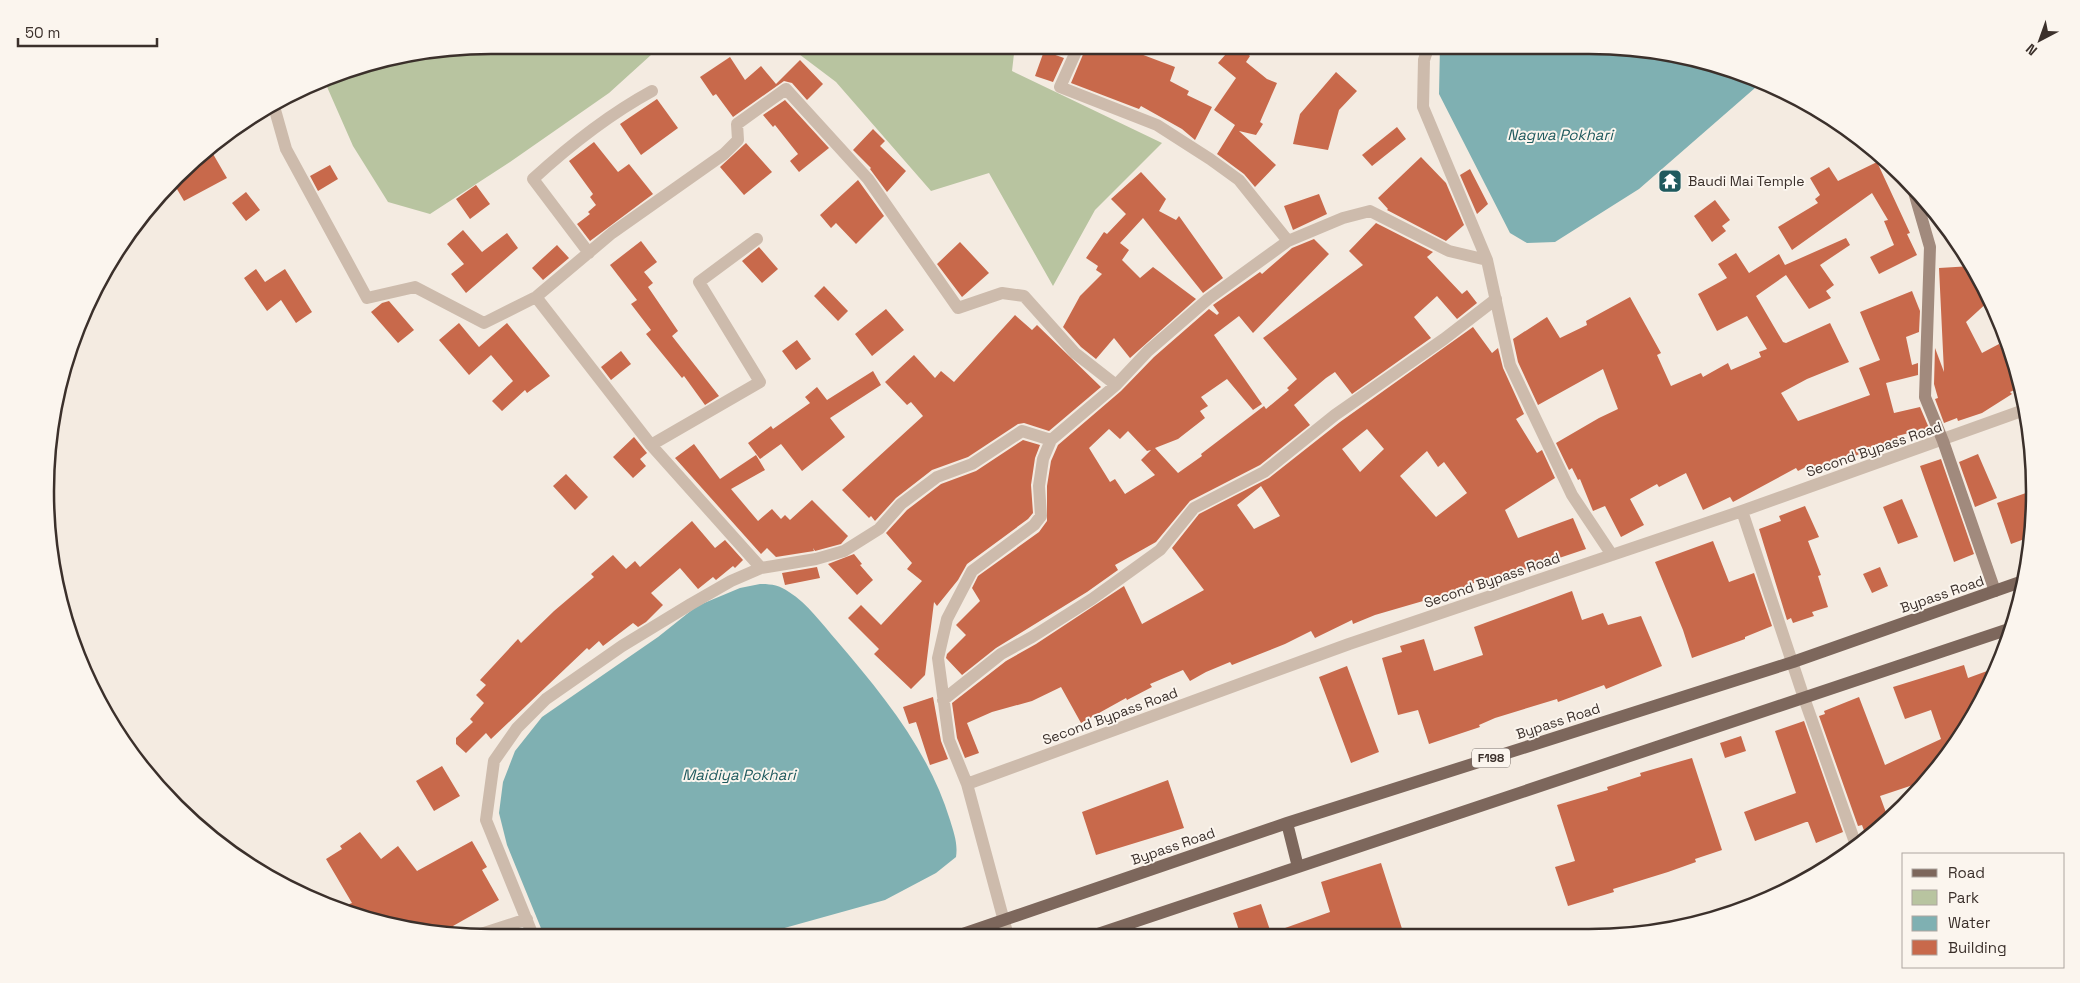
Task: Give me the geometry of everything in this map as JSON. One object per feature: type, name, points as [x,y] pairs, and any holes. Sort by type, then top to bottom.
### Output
[{"type":"main road","name":"Bypass Road","points":[[977,929],[1287,823],[1793,662],[2016,583]]},
{"type":"main road","points":[[1113,929],[2003,631]]},
{"type":"main road","points":[[1287,823],[1298,867]]},
{"type":"street","points":[[1075,54],[1060,87],[1157,125],[1210,159],[1238,180],[1288,241]]},
{"type":"street","points":[[1426,54],[1424,60],[1423,107],[1487,260],[1510,365],[1572,495],[1612,555]]},
{"type":"street","points":[[275,111],[286,149],[366,298],[415,287],[484,324],[536,297],[612,233],[724,154],[738,140],[737,124],[786,89],[868,179],[958,308],[1002,293],[1024,296],[1076,353],[1116,385]]},
{"type":"street","points":[[589,253],[533,180],[568,147],[631,103],[652,91]]},
{"type":"street","points":[[1917,202],[1930,247],[1925,397],[1943,441],[1995,591]]},
{"type":"street","points":[[1006,929],[968,784],[949,740],[938,658],[947,619],[972,571],[1034,525],[1041,516],[1039,486],[1043,459],[1051,440],[1116,385],[1148,351],[1208,299],[1288,241],[1343,218],[1370,210],[1449,251],[1487,260]]},
{"type":"street","points":[[651,445],[760,382],[699,282],[757,239]]},
{"type":"street","points":[[536,297],[651,445],[762,568]]},
{"type":"street","points":[[943,700],[1001,654],[1092,599],[1160,550],[1194,508],[1264,472],[1336,415],[1444,339],[1496,299]]},
{"type":"street","name":"Second Bypass Road","points":[[968,784],[1349,644],[1742,511],[1943,441],[2019,412]]},
{"type":"street","points":[[531,929],[486,820],[494,761],[517,728],[546,699],[622,646],[731,581],[762,568],[816,559],[844,551],[879,529],[901,504],[937,477],[972,464],[1022,430],[1051,440]]},
{"type":"street","points":[[1742,511],[1804,698],[1854,840]]},
{"type":"street","points":[[496,929],[527,919]]},
{"type":"green space","points":[[492,54],[652,54],[609,93],[510,162],[430,214],[388,202],[353,146],[327,86],[351,77],[406,62],[434,57]]},
{"type":"green space","points":[[799,54],[1014,54],[1012,71],[1162,143],[1095,210],[1053,286],[989,173],[931,191],[836,82]]},
{"type":"water","name":"Nagwa Pokhari","points":[[1440,54],[1588,54],[1646,57],[1702,69],[1756,87],[1639,189],[1555,242],[1527,243],[1510,233],[1439,94]]},
{"type":"water","name":"Maidiya Pokhari","points":[[760,584],[782,588],[802,602],[854,661],[903,725],[930,771],[950,820],[954,834],[956,857],[936,873],[885,900],[781,929],[541,929],[507,845],[499,813],[503,782],[515,751],[542,717],[658,637],[697,606],[740,588]]},
{"type":"building","points":[[1043,54],[1053,54],[1064,58],[1053,82],[1035,76]]},
{"type":"building","points":[[1083,54],[1141,54],[1175,67],[1170,81],[1189,91],[1187,95],[1212,107],[1195,140],[1182,129],[1141,106],[1139,109],[1071,83]]},
{"type":"building","points":[[1226,54],[1248,54],[1250,56],[1246,62],[1267,79],[1277,83],[1260,122],[1263,124],[1256,135],[1239,131],[1276,165],[1255,187],[1244,174],[1217,154],[1235,125],[1214,110],[1236,78],[1218,63]]},
{"type":"building","points":[[730,57],[745,80],[761,66],[776,84],[800,60],[823,84],[807,100],[792,83],[784,81],[733,117],[716,94],[713,96],[700,77]]},
{"type":"building","points":[[1336,72],[1357,91],[1339,110],[1328,150],[1293,144],[1300,114]]},
{"type":"building","points":[[657,99],[678,128],[641,155],[620,124]]},
{"type":"building","points":[[785,100],[829,148],[799,172],[790,161],[798,154],[775,125],[773,127],[763,115]]},
{"type":"building","points":[[1397,127],[1406,139],[1372,166],[1362,155]]},
{"type":"building","points":[[873,129],[885,141],[880,146],[906,171],[887,192],[871,168],[853,150]]},
{"type":"building","points":[[594,142],[618,172],[629,164],[653,194],[590,241],[577,224],[590,214],[588,212],[596,205],[590,197],[593,194],[569,161]]},
{"type":"building","points":[[746,143],[772,172],[744,195],[720,167]]},
{"type":"building","points":[[213,154],[227,178],[184,201],[176,188]]},
{"type":"building","points":[[1421,157],[1446,183],[1464,225],[1446,241],[1387,210],[1378,198]]},
{"type":"building","points":[[1877,162],[1910,233],[1907,234],[1917,255],[1879,274],[1870,257],[1894,245],[1884,221],[1888,220],[1872,193],[1792,250],[1778,227],[1818,203],[1815,199],[1820,195],[1810,178],[1829,167],[1838,181]]},
{"type":"building","points":[[330,165],[338,179],[318,191],[310,176]]},
{"type":"building","points":[[1470,169],[1488,204],[1477,214],[1460,175]]},
{"type":"building","points":[[1141,172],[1166,199],[1159,211],[1176,220],[1179,216],[1223,278],[1203,293],[1143,218],[1120,243],[1129,250],[1122,260],[1140,278],[1153,267],[1196,299],[1130,358],[1114,338],[1096,359],[1081,347],[1063,327],[1080,296],[1102,274],[1096,270],[1098,266],[1086,258],[1104,232],[1107,234],[1126,214],[1111,199]]},
{"type":"building","points":[[858,180],[884,216],[856,244],[836,223],[831,228],[820,215]]},
{"type":"building","points":[[476,185],[490,204],[470,219],[456,199]]},
{"type":"building","points":[[246,192],[260,210],[246,221],[232,203]]},
{"type":"building","points":[[1319,194],[1327,214],[1293,230],[1284,206]]},
{"type":"building","points":[[1715,200],[1730,220],[1722,226],[1726,231],[1712,242],[1694,216]]},
{"type":"building","points":[[1376,223],[1433,252],[1427,257],[1462,294],[1467,290],[1477,303],[1457,319],[1437,296],[1414,317],[1431,338],[1352,394],[1335,372],[1326,378],[1294,405],[1310,425],[1260,465],[1190,501],[1156,542],[1115,565],[1118,570],[1087,592],[996,648],[962,675],[946,658],[947,654],[966,635],[956,625],[980,601],[972,588],[978,576],[1039,532],[1047,521],[1047,486],[1051,461],[1058,445],[1121,391],[1154,357],[1209,309],[1217,315],[1219,313],[1213,305],[1260,272],[1262,274],[1292,248],[1314,239],[1329,254],[1253,333],[1239,316],[1214,335],[1262,404],[1253,410],[1227,379],[1201,397],[1208,406],[1200,411],[1205,418],[1178,439],[1155,448],[1178,473],[1264,406],[1266,409],[1289,390],[1287,388],[1297,379],[1263,338],[1363,265],[1349,251]],"holes":[[[1109,429],[1120,439],[1128,431],[1147,451],[1151,450],[1141,460],[1155,475],[1125,494],[1115,479],[1110,482],[1089,448]]]},
{"type":"building","points":[[463,230],[482,252],[507,233],[518,248],[466,293],[451,274],[464,264],[447,244]]},
{"type":"building","points":[[1846,238],[1850,245],[1820,265],[1834,285],[1826,291],[1831,298],[1809,309],[1786,275],[1756,296],[1783,342],[1786,343],[1830,323],[1849,362],[1807,379],[1781,393],[1798,421],[1870,395],[1859,368],[1880,360],[1860,312],[1912,291],[1920,311],[1919,332],[1906,337],[1912,365],[1918,363],[1918,375],[1886,383],[1894,413],[1920,407],[1929,428],[1897,436],[1899,441],[1859,451],[1860,454],[1815,470],[1812,464],[1798,471],[1796,468],[1733,502],[1730,497],[1703,510],[1686,473],[1659,487],[1657,484],[1630,499],[1644,525],[1621,537],[1605,506],[1593,511],[1580,479],[1578,480],[1572,468],[1569,470],[1556,443],[1618,409],[1603,369],[1538,405],[1518,362],[1513,339],[1547,317],[1560,338],[1587,325],[1586,321],[1630,297],[1661,353],[1657,355],[1671,386],[1701,373],[1703,377],[1728,363],[1731,370],[1761,357],[1759,352],[1767,349],[1747,316],[1717,331],[1698,294],[1727,278],[1718,264],[1736,253],[1749,273],[1779,254],[1785,265]]},
{"type":"building","points":[[641,241],[657,262],[644,272],[653,283],[648,287],[678,331],[672,336],[719,396],[705,405],[684,376],[682,378],[646,334],[651,330],[631,304],[637,300],[610,265]]},
{"type":"building","points":[[960,242],[989,273],[962,297],[937,264]]},
{"type":"building","points":[[557,245],[569,258],[543,280],[532,268]]},
{"type":"building","points":[[759,247],[778,269],[762,283],[742,261]]},
{"type":"building","points":[[1964,266],[1968,273],[1984,305],[1966,322],[1982,353],[1999,344],[2004,354],[2014,390],[2010,392],[2012,394],[1982,413],[1958,421],[1957,418],[1944,423],[1935,399],[1938,398],[1934,384],[1935,348],[1944,372],[1939,268]]},
{"type":"building","points":[[256,269],[265,282],[285,269],[312,312],[296,323],[281,300],[267,311],[244,278]]},
{"type":"building","points":[[824,286],[848,311],[838,321],[814,296]]},
{"type":"building","points":[[389,301],[414,330],[398,343],[371,312],[382,303]]},
{"type":"building","points":[[886,309],[904,330],[872,356],[855,334]]},
{"type":"building","points":[[1015,315],[1032,330],[1037,325],[1101,387],[1049,431],[1024,423],[1018,424],[968,457],[932,470],[896,498],[875,521],[871,516],[869,518],[842,490],[923,416],[911,402],[907,405],[885,382],[914,355],[935,378],[941,371],[954,382]]},
{"type":"building","points":[[459,323],[479,347],[507,323],[550,376],[527,393],[525,390],[502,411],[492,401],[513,381],[491,355],[469,375],[439,340]]},
{"type":"building","points":[[1473,327],[1492,353],[1498,348],[1503,368],[1524,414],[1516,419],[1537,453],[1542,450],[1555,478],[1505,510],[1518,538],[1573,518],[1586,549],[1481,584],[1480,580],[1454,592],[1375,615],[1353,624],[1352,620],[1315,638],[1311,631],[1285,644],[1232,665],[1230,662],[1190,681],[1183,670],[1150,684],[1152,687],[1127,700],[1126,698],[1081,723],[1061,687],[1032,701],[992,712],[967,723],[979,753],[965,758],[957,738],[952,703],[1006,661],[1036,644],[1124,586],[1142,624],[1204,590],[1172,548],[1199,514],[1269,478],[1340,422]],"holes":[[[1367,429],[1384,449],[1360,472],[1342,449]],[[1427,451],[1438,467],[1444,462],[1467,493],[1436,517],[1400,476]],[[1261,486],[1280,516],[1254,529],[1237,505]]]},
{"type":"building","points":[[797,340],[811,359],[796,370],[782,351]]},
{"type":"building","points":[[621,351],[631,364],[611,380],[601,367]]},
{"type":"building","points":[[873,371],[881,385],[830,418],[845,437],[802,471],[781,444],[760,459],[748,443],[771,426],[773,429],[810,403],[805,397],[817,387],[827,400]]},
{"type":"building","points":[[634,437],[647,453],[640,459],[646,466],[633,478],[613,457]]},
{"type":"building","points":[[1023,440],[1040,445],[1035,458],[1031,485],[1033,513],[1028,519],[967,564],[958,580],[937,606],[934,602],[925,675],[911,689],[874,654],[879,649],[848,618],[861,605],[881,625],[922,581],[907,569],[912,563],[886,533],[907,510],[941,484],[976,471]]},
{"type":"building","points":[[694,444],[720,479],[756,455],[765,470],[731,489],[758,521],[772,509],[781,519],[785,515],[790,520],[812,500],[848,536],[841,544],[815,551],[813,548],[814,551],[776,557],[767,548],[761,554],[675,458]]},
{"type":"building","points":[[1978,454],[1997,498],[1975,507],[1959,462]]},
{"type":"building","points":[[1941,459],[1974,554],[1954,562],[1920,466]]},
{"type":"building","points":[[566,474],[588,497],[575,510],[553,486]]},
{"type":"building","points":[[2026,493],[2024,539],[2011,544],[1997,503]]},
{"type":"building","points":[[1902,499],[1918,537],[1898,544],[1883,507]]},
{"type":"building","points":[[1805,506],[1819,537],[1808,541],[1821,575],[1818,576],[1828,607],[1812,612],[1814,616],[1793,623],[1791,618],[1787,620],[1759,529],[1781,521],[1779,516]]},
{"type":"building","points":[[692,521],[715,548],[725,540],[743,560],[735,568],[733,566],[716,580],[713,577],[698,589],[680,568],[651,593],[663,605],[646,622],[638,627],[633,623],[603,646],[599,641],[589,650],[587,648],[491,739],[486,733],[466,753],[456,744],[456,738],[473,722],[470,719],[484,703],[476,695],[486,685],[480,680],[518,639],[521,643],[554,611],[594,577],[591,574],[613,555],[626,569],[635,561],[640,567]]},
{"type":"building","points":[[1713,541],[1729,582],[1754,573],[1772,626],[1745,637],[1745,639],[1692,658],[1683,630],[1655,562]]},
{"type":"building","points":[[854,554],[862,564],[860,565],[873,580],[857,595],[828,564]]},
{"type":"building","points":[[817,567],[820,578],[785,585],[782,573]]},
{"type":"building","points":[[1880,567],[1888,586],[1872,593],[1863,574]]},
{"type":"building","points":[[1572,591],[1582,620],[1603,613],[1608,625],[1641,616],[1662,666],[1606,689],[1604,685],[1558,702],[1557,699],[1495,718],[1479,725],[1480,727],[1429,744],[1418,710],[1398,715],[1382,658],[1402,652],[1400,646],[1424,639],[1434,671],[1483,655],[1474,627]]},
{"type":"building","points":[[1964,665],[1968,678],[1988,671],[1968,710],[1936,758],[1913,785],[1880,796],[1886,812],[1864,831],[1862,825],[1858,826],[1819,716],[1825,714],[1824,711],[1859,697],[1885,765],[1941,739],[1931,710],[1905,719],[1893,687]]},
{"type":"building","points":[[1347,666],[1379,752],[1351,763],[1319,677]]},
{"type":"building","points":[[933,697],[941,741],[948,759],[930,765],[916,722],[909,724],[903,707]]},
{"type":"building","points":[[1804,721],[1843,832],[1816,843],[1808,822],[1806,822],[1755,841],[1744,812],[1796,793],[1775,731]]},
{"type":"building","points":[[1741,736],[1746,751],[1725,758],[1720,743]]},
{"type":"building","points":[[1692,758],[1722,850],[1695,859],[1696,862],[1613,889],[1614,892],[1568,906],[1555,867],[1575,861],[1557,805],[1608,790],[1607,787],[1641,776],[1640,773]]},
{"type":"building","points":[[442,766],[460,796],[434,811],[416,781]]},
{"type":"building","points":[[1168,780],[1184,828],[1096,855],[1082,812]]},
{"type":"building","points":[[360,832],[381,859],[398,846],[417,871],[472,841],[487,867],[482,870],[499,900],[454,927],[406,921],[351,906],[348,905],[352,903],[326,859],[342,849],[340,846]]},
{"type":"building","points":[[1381,863],[1402,929],[1282,929],[1330,912],[1321,882]]},
{"type":"building","points":[[1261,904],[1270,929],[1239,929],[1233,913]]},
{"type":"place","name":"Baudi Mai Temple","points":[[1670,181]]}]
